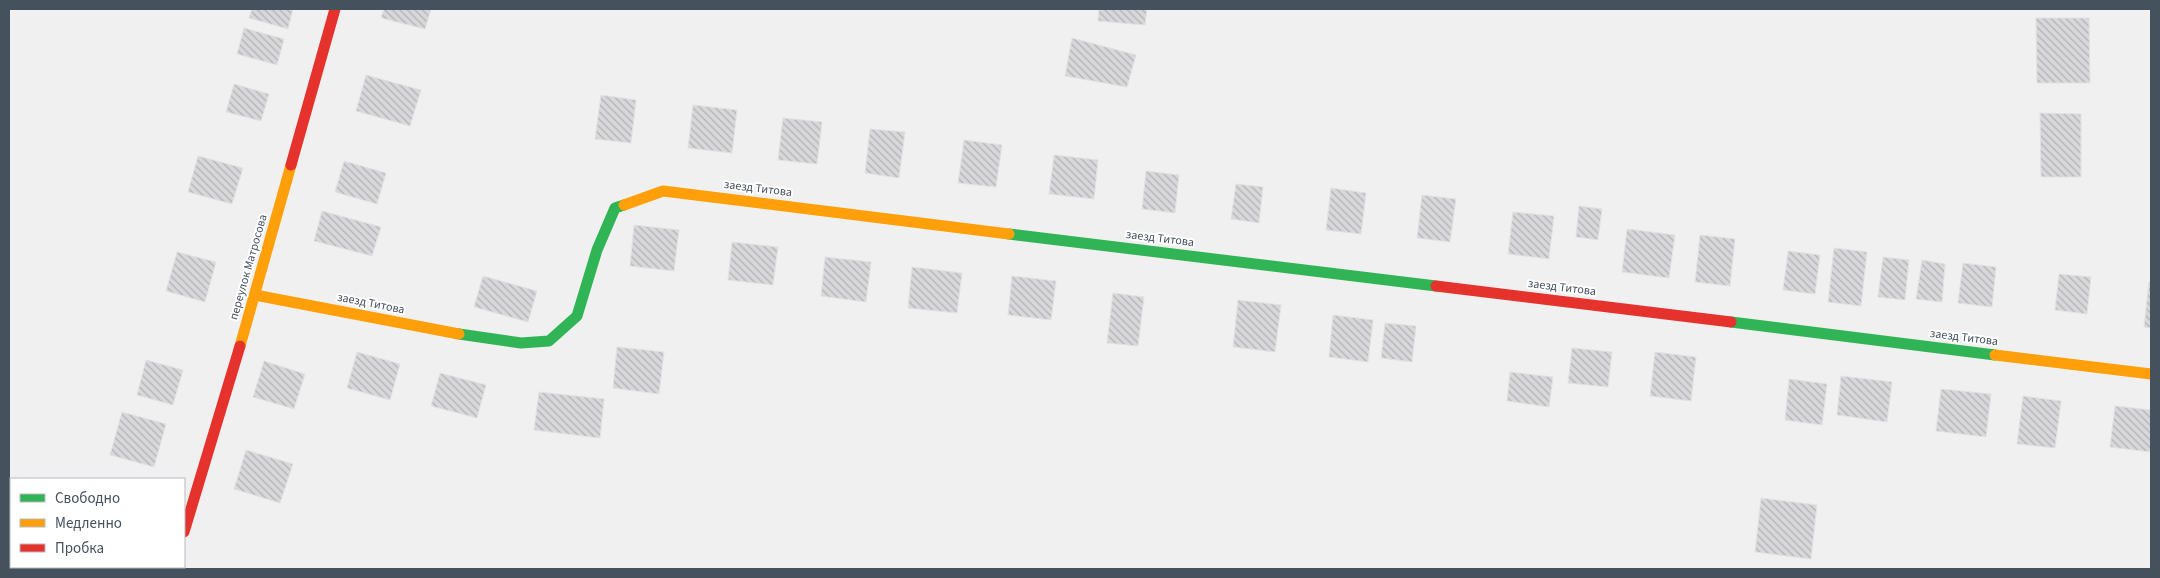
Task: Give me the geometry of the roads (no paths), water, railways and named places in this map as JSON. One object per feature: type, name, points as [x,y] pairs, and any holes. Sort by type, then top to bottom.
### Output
[{"type":"street","name":"переулок Матросова","points":[[185,529],[255,295],[335,9]]},
{"type":"street","name":"заезд Титова","points":[[255,295],[467,335],[521,343],[549,341],[577,316],[597,250],[615,208],[663,190],[2151,374]]}]
